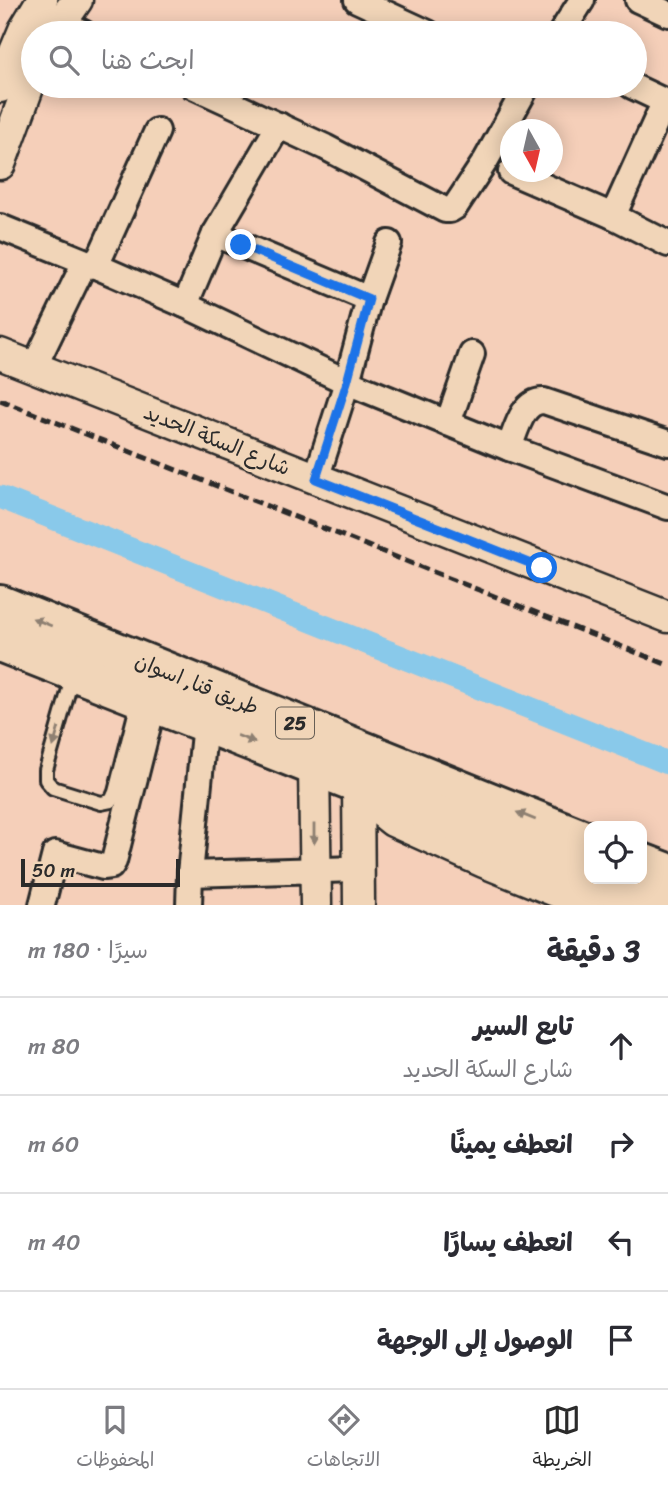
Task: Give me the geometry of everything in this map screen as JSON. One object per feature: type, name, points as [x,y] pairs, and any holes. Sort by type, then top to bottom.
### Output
[{"type":"highway","name":"طريق قنا, اسوان","points":[[0,605],[78,655],[151,684],[584,840]]},
{"type":"highway","name":"طريق قنا, اسوان","points":[[0,642],[78,655]]},
{"type":"highway","name":"طريق قنا, اسوان","points":[[151,684],[205,723],[358,783],[583,893],[659,905]]},
{"type":"highway","points":[[647,865],[668,873]]},
{"type":"street","points":[[357,0],[402,21]]},
{"type":"street","points":[[569,21],[582,0]]},
{"type":"street","points":[[638,0],[668,14]]},
{"type":"street","points":[[0,87],[21,37]]},
{"type":"street","points":[[613,216],[666,102],[647,93]]},
{"type":"street","points":[[0,164],[24,98]]},
{"type":"street","points":[[219,98],[279,125],[445,210],[455,207],[486,160],[520,98]]},
{"type":"street","points":[[185,305],[215,234],[279,125]]},
{"type":"street","points":[[34,367],[157,131]]},
{"type":"street","points":[[486,160],[500,166]]},
{"type":"street","points":[[536,182],[668,244]]},
{"type":"street","points":[[0,227],[185,305],[347,382],[509,448],[668,507]]},
{"type":"street","points":[[215,234],[369,299]]},
{"type":"street","points":[[316,479],[347,382],[369,299],[389,243]]},
{"type":"street","name":"شارع السكة الحديد","points":[[0,354],[668,617]]},
{"type":"street","points":[[448,423],[472,354]]},
{"type":"street","points":[[509,448],[526,409],[537,401],[544,401],[668,443]]},
{"type":"street","points":[[42,905],[55,854],[103,867],[111,866],[114,861],[151,684]]},
{"type":"street","points":[[189,905],[205,723]]},
{"type":"street","points":[[314,766],[316,905]]},
{"type":"street","points":[[358,783],[359,905]]},
{"type":"street","points":[[190,874],[358,869]]},
{"type":"lane","points":[[78,655],[46,770],[46,780],[53,788],[101,803],[111,801],[151,684]]},
{"type":"waterway","points":[[0,497],[668,763]]},
{"type":"railway","points":[[0,400],[668,665]]},
{"type":"route","points":[[241,245],[369,299],[347,382],[316,479],[542,568]]}]
